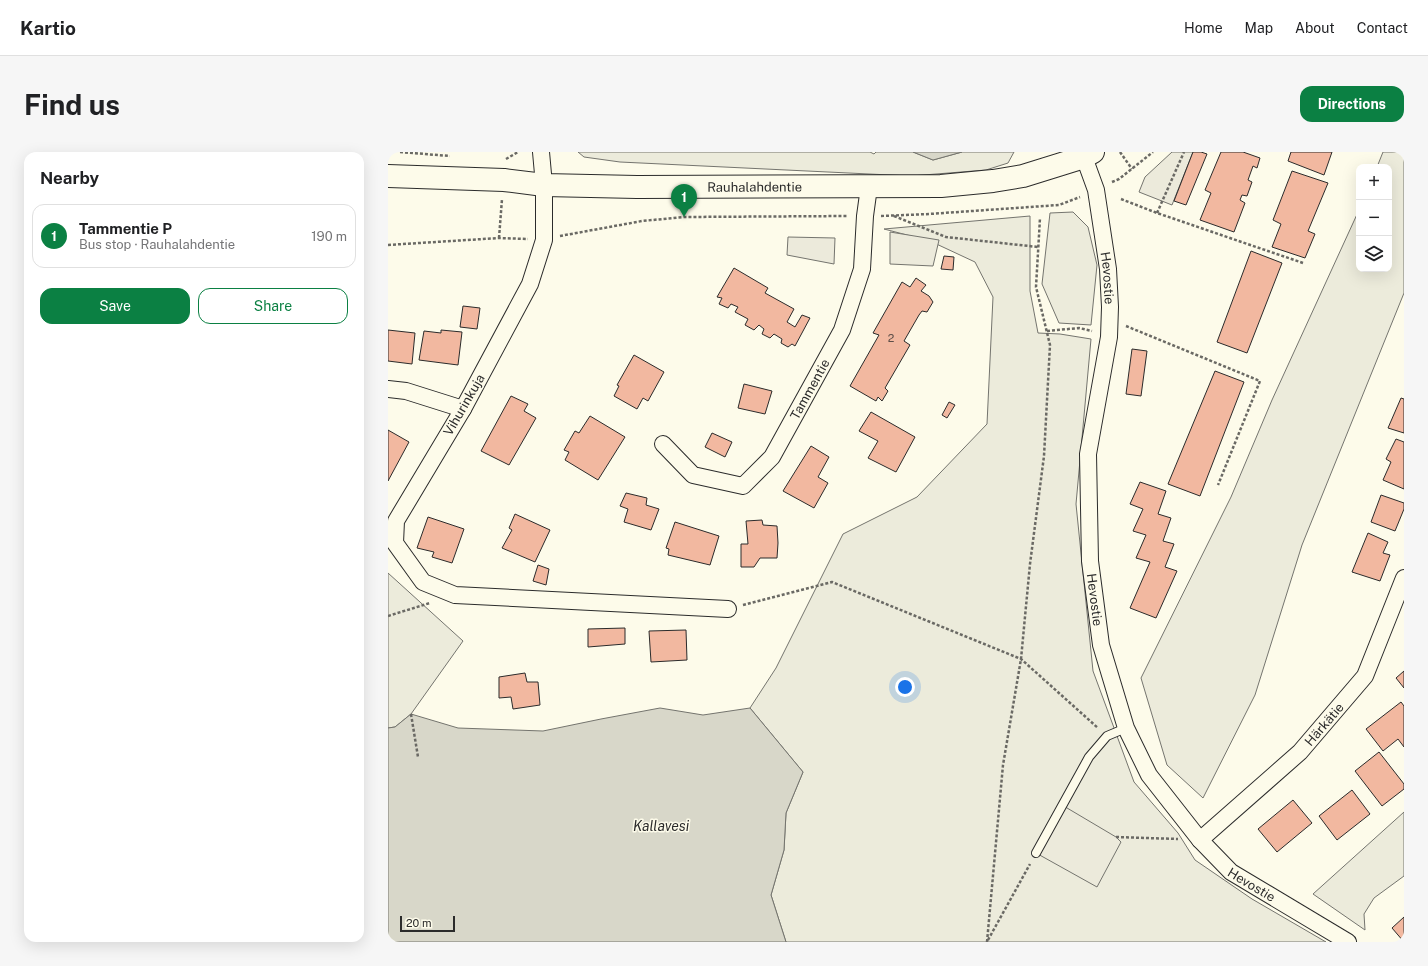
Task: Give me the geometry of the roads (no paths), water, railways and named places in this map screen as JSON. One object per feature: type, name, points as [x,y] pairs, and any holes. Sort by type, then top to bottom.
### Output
[{"type":"main road","name":"Rauhalahdentie","points":[[388,176],[504,180],[544,185],[637,188],[941,186],[994,181],[1023,176],[1089,155]]},
{"type":"street","name":"Vihurinkuja","points":[[542,152],[544,185],[544,240],[530,284],[463,410],[396,521],[395,543],[423,582],[455,595],[728,609]]},
{"type":"street","name":"Hevostie","points":[[1089,155],[1108,269],[1110,307],[1109,337],[1088,454],[1090,561],[1101,645],[1126,728],[1149,775],[1200,840],[1231,872],[1348,942]]},
{"type":"street","name":"Tammentie","points":[[662,444],[693,475],[743,486],[772,457],[842,330],[862,270],[865,216],[869,187]]},
{"type":"street","points":[[388,389],[406,391],[463,410]]},
{"type":"street","name":"Härkätie","points":[[1200,840],[1300,752],[1365,676],[1404,578]]},
{"type":"lane","points":[[1036,853],[1089,757],[1107,736],[1126,728]]},
{"type":"water","points":[[913,152],[962,152],[933,160]]},
{"type":"water","name":"Kallavesi","points":[[660,708],[703,715],[750,708],[803,772],[786,813],[784,850],[771,895],[786,942],[388,942],[388,728],[395,727],[411,714],[458,728],[543,731]]},
{"type":"place","name":"Tammentie P","points":[[684,217]]}]
